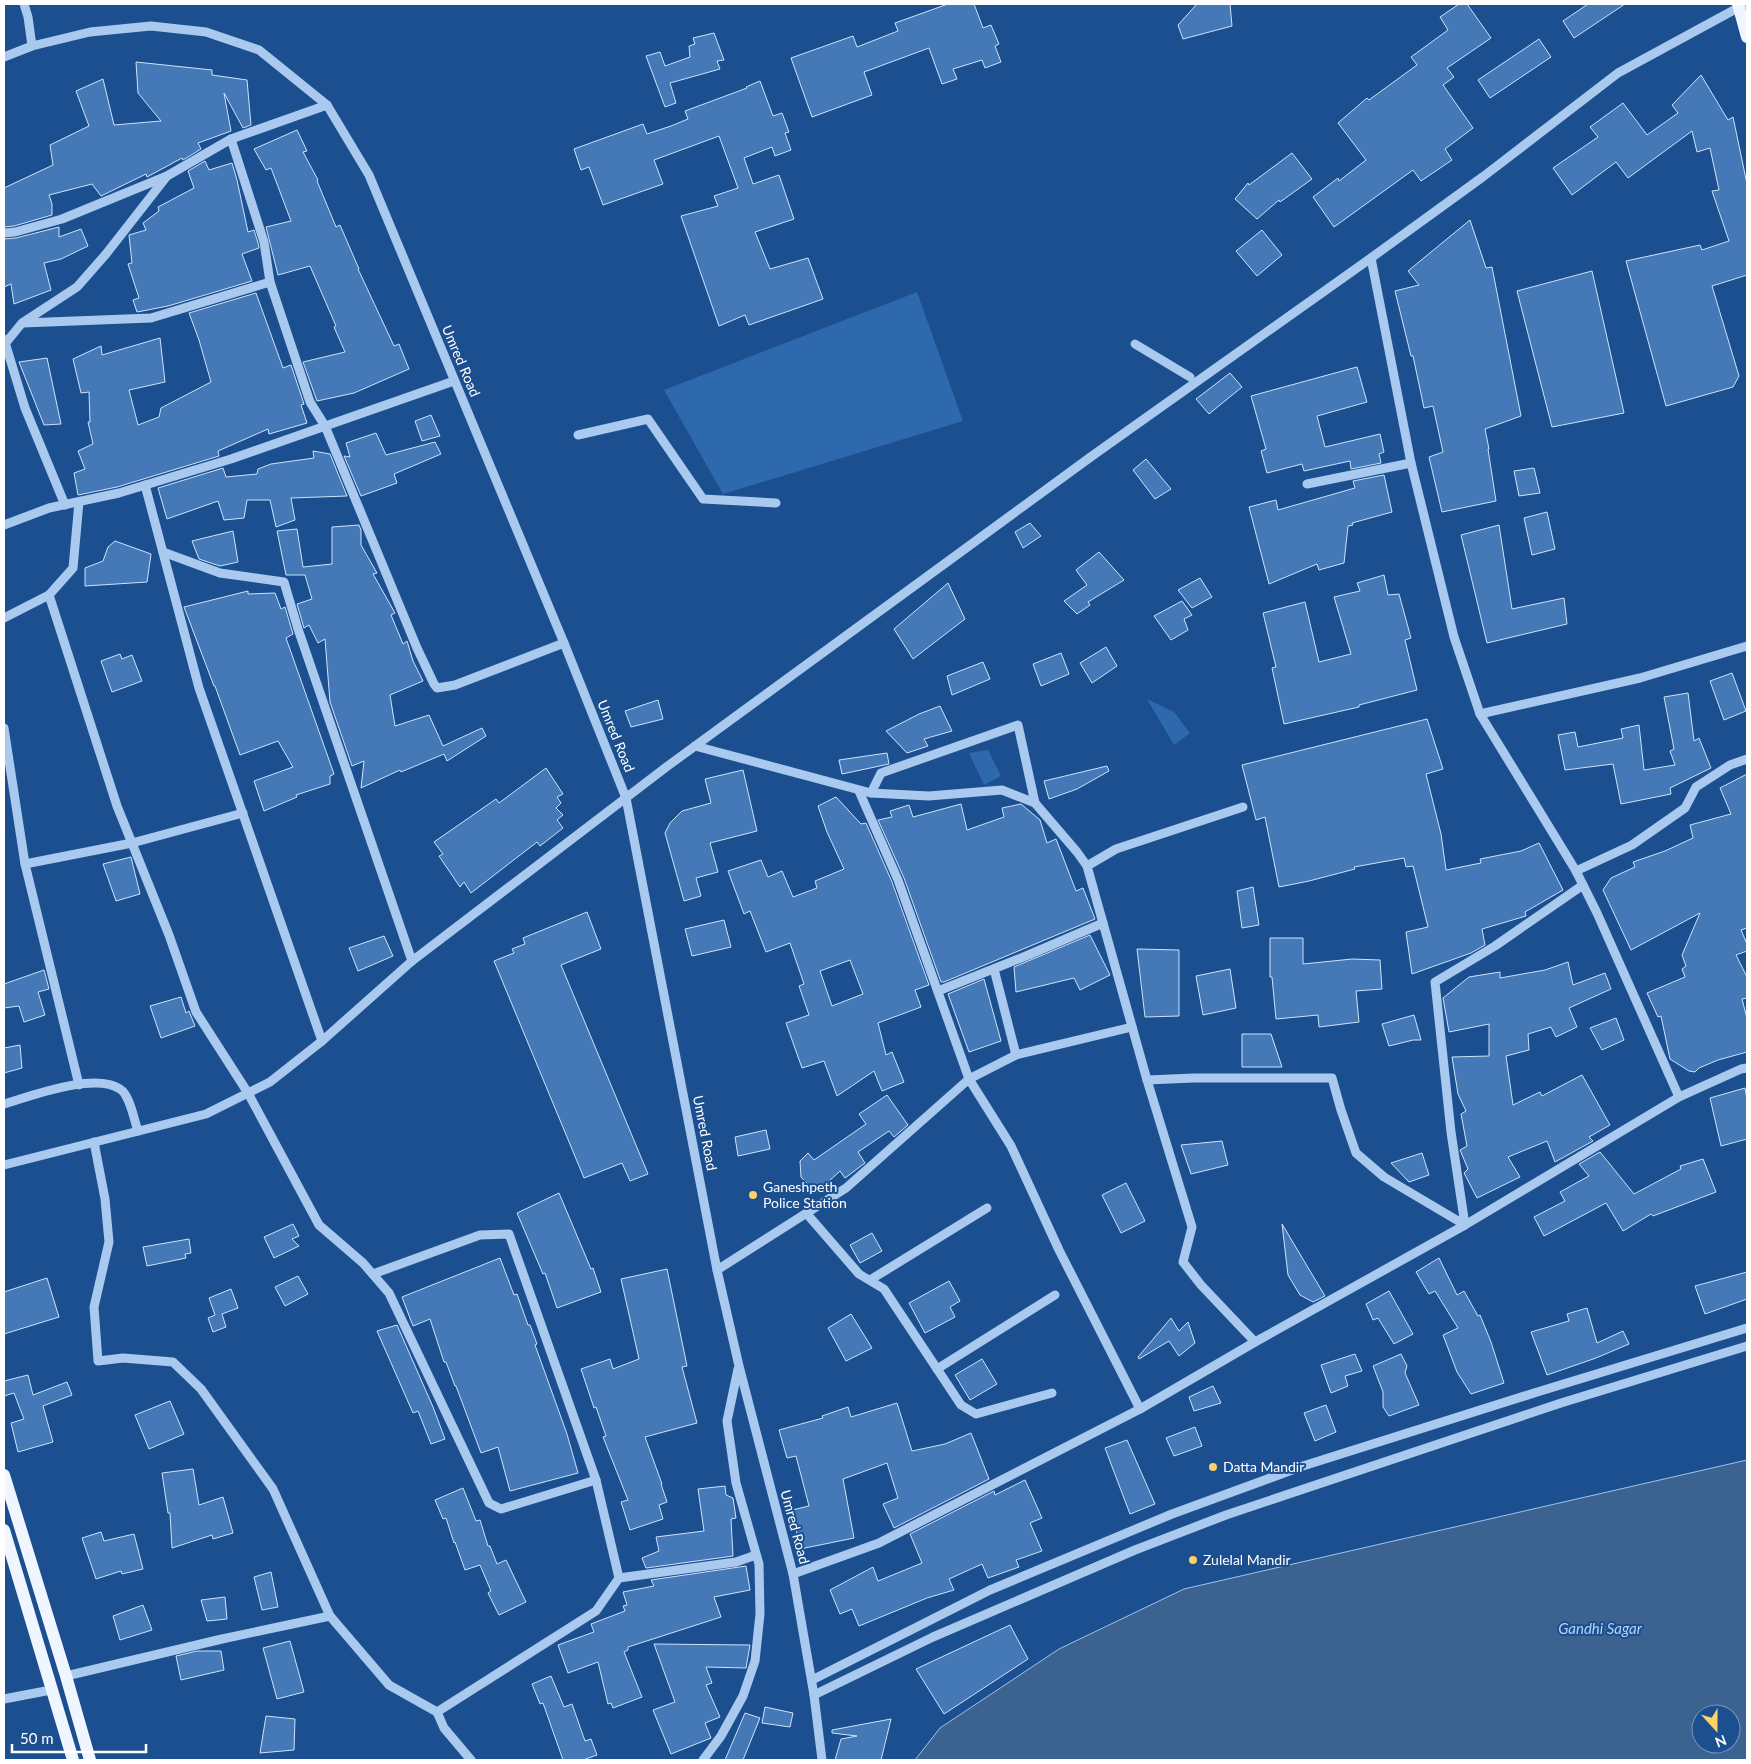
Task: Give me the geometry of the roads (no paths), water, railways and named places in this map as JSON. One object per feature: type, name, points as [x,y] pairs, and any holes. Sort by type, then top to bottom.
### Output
[{"type":"main road","points":[[1741,5],[1747,37]]},
{"type":"main road","points":[[4,1476],[90,1760]]},
{"type":"main road","points":[[4,1530],[73,1760]]},
{"type":"street","points":[[24,4],[32,46]]},
{"type":"street","points":[[4,1165],[206,1114],[270,1082],[322,1041],[412,962],[695,746],[1092,456],[1484,176],[1618,73],[1741,5]]},
{"type":"street","name":"Umred Road","points":[[4,57],[32,46],[90,32],[151,26],[206,32],[258,50],[327,105],[368,175],[564,643],[626,798],[718,1270],[739,1366],[793,1574],[812,1680],[822,1760]]},
{"type":"street","points":[[4,233],[15,232],[62,219],[167,176],[231,139],[327,105]]},
{"type":"street","points":[[231,139],[264,242],[270,282],[310,402],[325,426],[417,648],[437,688],[455,685],[564,643]]},
{"type":"street","points":[[65,505],[25,408],[4,341],[22,323],[77,287],[106,254],[167,176]]},
{"type":"street","points":[[1371,258],[1411,463],[1454,637],[1480,714],[1576,871],[1598,913],[1679,1097]]},
{"type":"street","points":[[22,323],[151,318],[270,282]]},
{"type":"street","points":[[1135,344],[1190,377]]},
{"type":"street","points":[[4,526],[49,508],[119,493],[231,459],[454,382]]},
{"type":"street","points":[[578,435],[648,419],[703,499],[776,502]]},
{"type":"street","points":[[1306,484],[1411,463]]},
{"type":"street","points":[[145,485],[199,688],[322,1041]]},
{"type":"street","points":[[4,618],[49,595],[73,568],[79,502]]},
{"type":"street","points":[[163,552],[220,573],[284,582],[298,629],[412,962]]},
{"type":"street","points":[[49,595],[117,806],[169,935],[196,1012],[248,1093],[320,1225],[364,1263],[389,1293],[488,1503],[501,1510],[596,1480]]},
{"type":"street","points":[[1480,714],[1640,678],[1747,646]]},
{"type":"street","points":[[872,793],[882,772],[1018,725],[1035,803]]},
{"type":"street","points":[[4,728],[25,864],[79,1085]]},
{"type":"street","points":[[695,746],[859,791],[929,796],[1002,790],[1035,803],[1087,866],[1147,1080],[1192,1227],[1183,1262],[1201,1285],[1255,1342]]},
{"type":"street","points":[[1576,871],[1632,845],[1686,808],[1696,787],[1730,765],[1747,758]]},
{"type":"street","points":[[859,791],[898,880],[969,1079],[1011,1146],[1059,1250],[1140,1409]]},
{"type":"street","points":[[1087,866],[1116,849],[1243,808]]},
{"type":"street","points":[[25,864],[132,843],[243,813]]},
{"type":"street","points":[[1465,1225],[1451,1132],[1435,982],[1495,946],[1583,885]]},
{"type":"street","points":[[938,991],[1103,923]]},
{"type":"street","points":[[994,969],[1016,1055]]},
{"type":"street","points":[[718,1270],[846,1188],[969,1079],[1016,1055],[1132,1026]]},
{"type":"street","points":[[793,1574],[879,1543],[1140,1409],[1255,1342],[1465,1225],[1679,1097],[1747,1068]]},
{"type":"street","points":[[1147,1080],[1332,1078],[1356,1153],[1384,1177],[1465,1225]]},
{"type":"street","points":[[4,1104],[46,1091],[104,1083],[120,1089],[126,1096],[138,1131]]},
{"type":"street","points":[[94,1142],[105,1199],[109,1242],[94,1307],[98,1361],[123,1358],[173,1362],[201,1389],[273,1489],[330,1616],[389,1685],[437,1712],[444,1728],[470,1760]]},
{"type":"street","points":[[870,1280],[987,1208]]},
{"type":"street","points":[[807,1214],[859,1274],[884,1289],[960,1405],[976,1414],[1052,1393]]},
{"type":"street","points":[[372,1274],[480,1235],[509,1234],[596,1480],[619,1578]]},
{"type":"street","points":[[937,1369],[1055,1295]]},
{"type":"street","points":[[812,1680],[990,1590],[1172,1514],[1313,1463],[1747,1328]]},
{"type":"street","points":[[814,1695],[933,1637],[1135,1550],[1226,1515],[1561,1403],[1747,1346]]},
{"type":"street","points":[[703,1760],[721,1736],[744,1696],[755,1661],[760,1614],[758,1564],[736,1483],[727,1421],[739,1366]]},
{"type":"street","points":[[437,1712],[596,1611],[619,1578],[736,1562],[756,1555]]},
{"type":"street","points":[[66,1676],[222,1639],[330,1616]]},
{"type":"street","points":[[4,1698],[51,1690]]},
{"type":"water","name":"Gandhi Sagar","points":[[1747,1460],[1747,1760],[915,1760],[940,1728],[1059,1649],[1184,1589]]},
{"type":"place","name":"Ganeshpeth Police Station","points":[[753,1195]]},
{"type":"place","name":"Datta Mandir","points":[[1213,1467]]},
{"type":"place","name":"Zulelal Mandir","points":[[1193,1560]]}]
